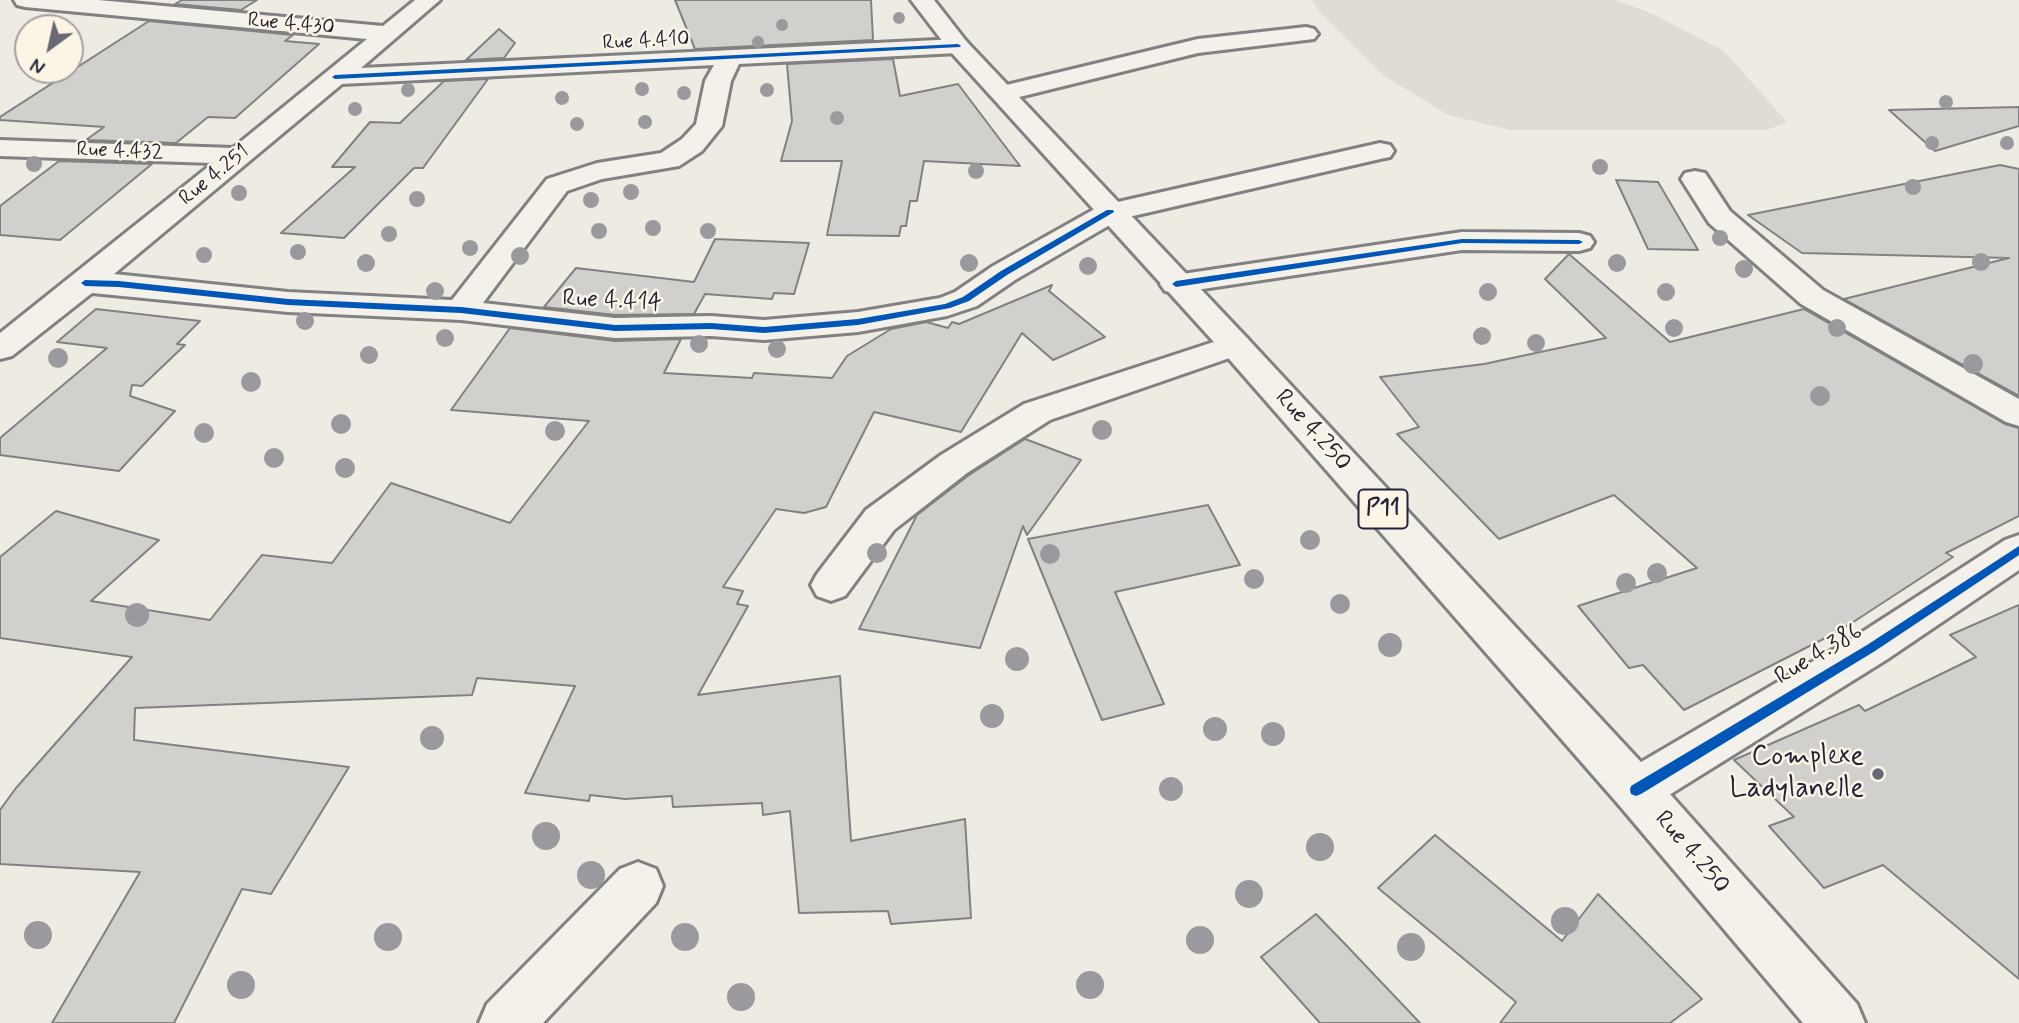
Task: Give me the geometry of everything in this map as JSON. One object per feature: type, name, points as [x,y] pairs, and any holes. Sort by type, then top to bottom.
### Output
[{"type":"street","name":"Rue 4.430","points":[[25,0],[389,34]]},
{"type":"street","name":"Rue 4.251","points":[[0,349],[85,283],[429,0]]},
{"type":"street","name":"Rue 4.250","points":[[922,0],[958,46],[1235,345],[1636,790],[1838,1023]]},
{"type":"street","points":[[1003,93],[1198,46],[1306,34]]},
{"type":"street","name":"Rue 4.410","points":[[335,77],[958,46]]},
{"type":"street","points":[[461,310],[557,185],[597,171],[669,160],[692,145],[709,126],[718,81],[730,57]]},
{"type":"street","name":"Rue 4.432","points":[[0,148],[240,156]]},
{"type":"street","name":"Rue 4.414","points":[[85,283],[288,302],[461,310],[615,328],[710,326],[764,330],[858,322],[937,308],[966,299],[1004,273],[1110,212],[1380,151]]},
{"type":"street","points":[[1695,179],[1719,217],[1812,297],[2019,414]]},
{"type":"street","points":[[1176,284],[1462,241],[1579,242]]},
{"type":"street","points":[[831,585],[880,520],[954,464],[1037,412],[1235,345]]},
{"type":"street","name":"Rue 4.386","points":[[1636,790],[1871,648],[2019,550]]},
{"type":"street","points":[[506,1023],[638,887]]},
{"type":"shaded area","points":[[1312,0],[1615,0],[1653,14],[1724,51],[1787,122],[1767,130],[1511,130],[1448,115],[1383,75],[1319,11]]},
{"type":"building","points":[[182,0],[257,0],[241,10],[175,4]]},
{"type":"building","points":[[675,0],[871,0],[873,40],[695,49]]},
{"type":"building","points":[[149,21],[293,35],[285,41],[319,44],[235,118],[208,117],[176,143],[86,140],[104,127],[0,120],[0,117],[51,84],[84,84],[84,63]]},
{"type":"building","points":[[499,29],[515,43],[504,58],[466,60]]},
{"type":"building","points":[[893,59],[900,96],[958,84],[1020,166],[924,161],[917,201],[910,201],[906,226],[901,226],[899,236],[827,235],[842,161],[781,161],[792,121],[787,64]]},
{"type":"building","points":[[488,79],[423,168],[414,168],[344,238],[281,233],[355,167],[332,167],[370,122],[400,123],[444,81]]},
{"type":"building","points":[[2019,107],[2019,126],[1935,151],[1889,110]]},
{"type":"building","points":[[59,161],[152,164],[60,240],[0,235],[0,206]]},
{"type":"building","points":[[2000,165],[2019,169],[2019,396],[1844,299],[2009,258],[1802,253],[1748,215]]},
{"type":"building","points":[[1616,180],[1658,182],[1698,250],[1648,249]]},
{"type":"building","points":[[715,239],[809,243],[794,294],[774,293],[772,299],[705,294],[694,314],[615,315],[544,307],[576,268],[694,282]]},
{"type":"building","points":[[1569,254],[1670,342],[1804,309],[2005,424],[2019,428],[2019,516],[1946,553],[1953,557],[1841,630],[1684,710],[1643,665],[1629,668],[1578,606],[1697,568],[1614,495],[1499,539],[1397,434],[1419,427],[1380,377],[1484,364],[1606,338],[1545,279]]},
{"type":"building","points":[[1052,285],[1049,291],[1105,337],[1053,360],[1022,333],[961,432],[874,412],[826,507],[804,513],[776,509],[723,587],[743,591],[737,604],[748,606],[698,695],[840,676],[851,841],[965,819],[971,918],[891,924],[888,911],[799,913],[790,811],[763,815],[762,803],[673,807],[672,796],[625,799],[590,795],[589,801],[525,793],[575,686],[477,678],[472,695],[135,708],[134,740],[349,767],[271,894],[242,889],[174,1023],[52,1023],[140,872],[0,864],[0,810],[16,788],[132,657],[0,638],[0,557],[56,511],[159,540],[91,601],[210,620],[262,555],[332,563],[391,483],[510,523],[589,421],[451,410],[510,328],[615,341],[681,339],[664,373],[752,378],[754,373],[832,378],[847,356],[891,329],[926,322],[948,328],[952,322],[959,324]]},
{"type":"building","points":[[96,309],[200,321],[177,344],[185,345],[142,386],[132,385],[130,396],[175,411],[119,471],[0,455],[0,438],[107,348],[57,342]]},
{"type":"building","points":[[1025,439],[1081,460],[1027,535],[1023,526],[980,648],[859,629],[917,515],[969,475]]},
{"type":"building","points":[[1208,505],[1240,565],[1115,592],[1164,704],[1102,720],[1028,539]]},
{"type":"building","points":[[2019,605],[2019,979],[1883,865],[1824,888],[1769,826],[1794,817],[1734,760],[1859,705],[1865,711],[1976,657],[1950,635]]},
{"type":"building","points":[[1435,835],[1562,941],[1598,894],[1702,999],[1670,1023],[1500,1023],[1516,1002],[1378,888]]},
{"type":"building","points":[[1316,914],[1420,1023],[1320,1023],[1261,957]]},
{"type":"cycle path","points":[[335,77],[958,46]]},
{"type":"cycle path","points":[[85,283],[119,284],[288,302],[461,310],[615,328],[711,326],[764,330],[858,322],[947,306],[966,299],[1004,273],[1110,212]]},
{"type":"cycle path","points":[[1176,284],[1462,241],[1579,242]]},
{"type":"cycle path","points":[[1636,790],[1871,648],[2019,550]]},
{"type":"place","name":"Complexe Ladylanelle","points":[[1878,774]]}]
